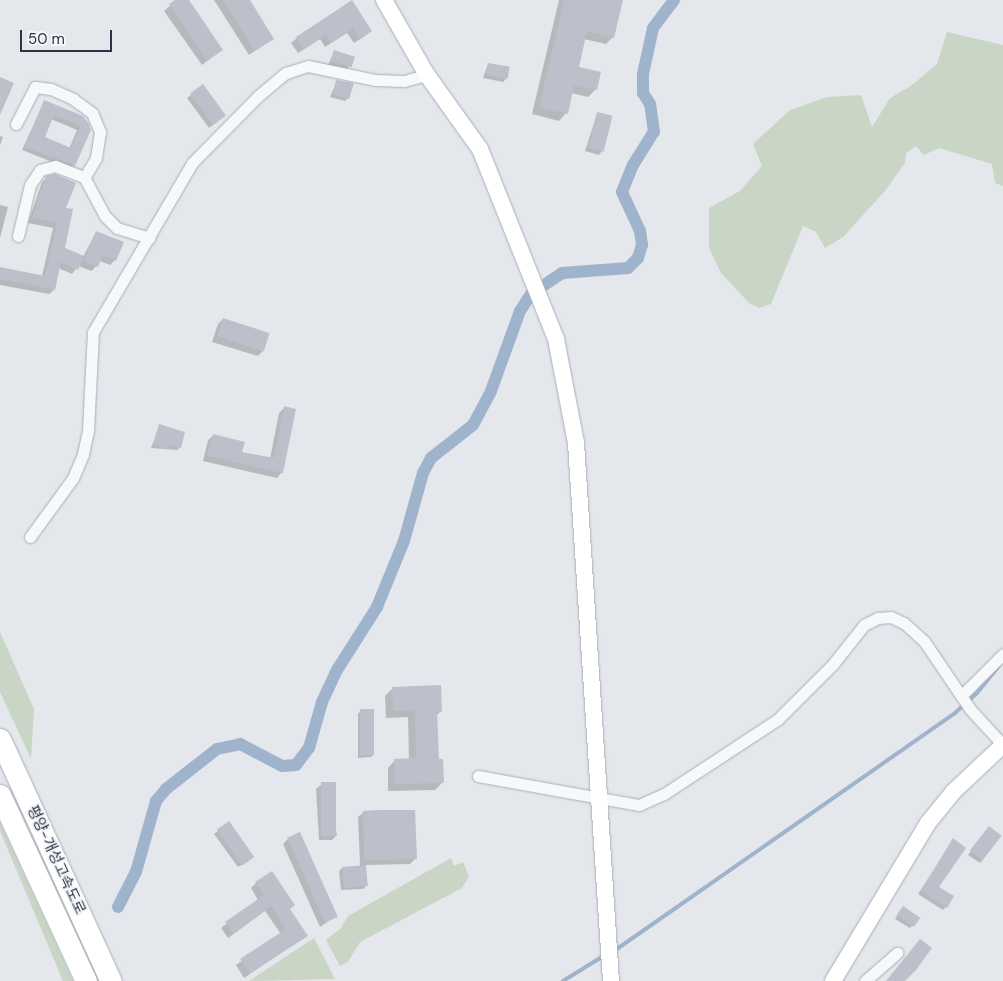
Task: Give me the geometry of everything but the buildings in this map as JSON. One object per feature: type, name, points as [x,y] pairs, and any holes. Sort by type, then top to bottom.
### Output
[{"type":"highway","name":"평양-개성고속도로","points":[[0,739],[111,981]]},
{"type":"highway","name":"평양-개성고속도로","points":[[0,795],[86,981]]},
{"type":"street","points":[[384,0],[428,75],[480,149],[556,339],[576,443],[611,981]]},
{"type":"street","points":[[30,537],[73,478],[83,454],[88,431],[92,332],[150,238],[192,163],[257,96],[286,73],[308,66],[375,80],[404,81],[428,75]]},
{"type":"street","points":[[16,124],[35,86],[51,89],[73,99],[92,113],[100,132],[96,158],[84,178]]},
{"type":"street","points":[[18,236],[30,185],[40,170],[55,166],[84,178],[105,216],[117,228],[150,238]]},
{"type":"street","points":[[478,776],[582,794],[600,800],[639,805],[664,794],[750,740],[801,699],[864,625],[878,618],[891,617],[904,623],[918,635],[1000,751],[953,792],[928,823],[834,981]]},
{"type":"street","points":[[962,695],[1003,654]]},
{"type":"street","points":[[865,981],[897,953]]},
{"type":"green space","points":[[947,32],[1003,45],[1003,186],[995,183],[992,164],[939,148],[924,155],[916,146],[906,153],[905,163],[885,191],[843,237],[825,248],[816,232],[803,226],[771,304],[759,308],[749,303],[721,273],[709,248],[709,208],[740,191],[762,166],[753,144],[790,110],[827,97],[861,95],[872,127],[890,98],[911,86],[937,64]]},
{"type":"green space","points":[[0,632],[34,709],[31,759],[0,692]]},
{"type":"green space","points":[[0,823],[73,981],[63,981],[0,831]]},
{"type":"green space","points":[[451,858],[454,866],[463,862],[469,876],[462,888],[360,942],[348,962],[340,966],[326,940],[341,928],[348,916]]},
{"type":"green space","points":[[314,938],[335,979],[249,981]]},
{"type":"waterway","points":[[118,907],[136,872],[156,801],[166,789],[217,749],[240,744],[282,766],[296,765],[309,748],[322,702],[337,670],[377,607],[404,541],[423,473],[431,458],[473,425],[491,391],[520,311],[531,294],[562,273],[628,268],[638,258],[642,245],[640,231],[622,192],[633,165],[654,132],[650,104],[643,93],[643,74],[653,28],[674,0]]},
{"type":"waterway","points":[[614,951],[956,712],[977,693],[999,666]]},
{"type":"waterway","points":[[563,981],[605,955]]}]
